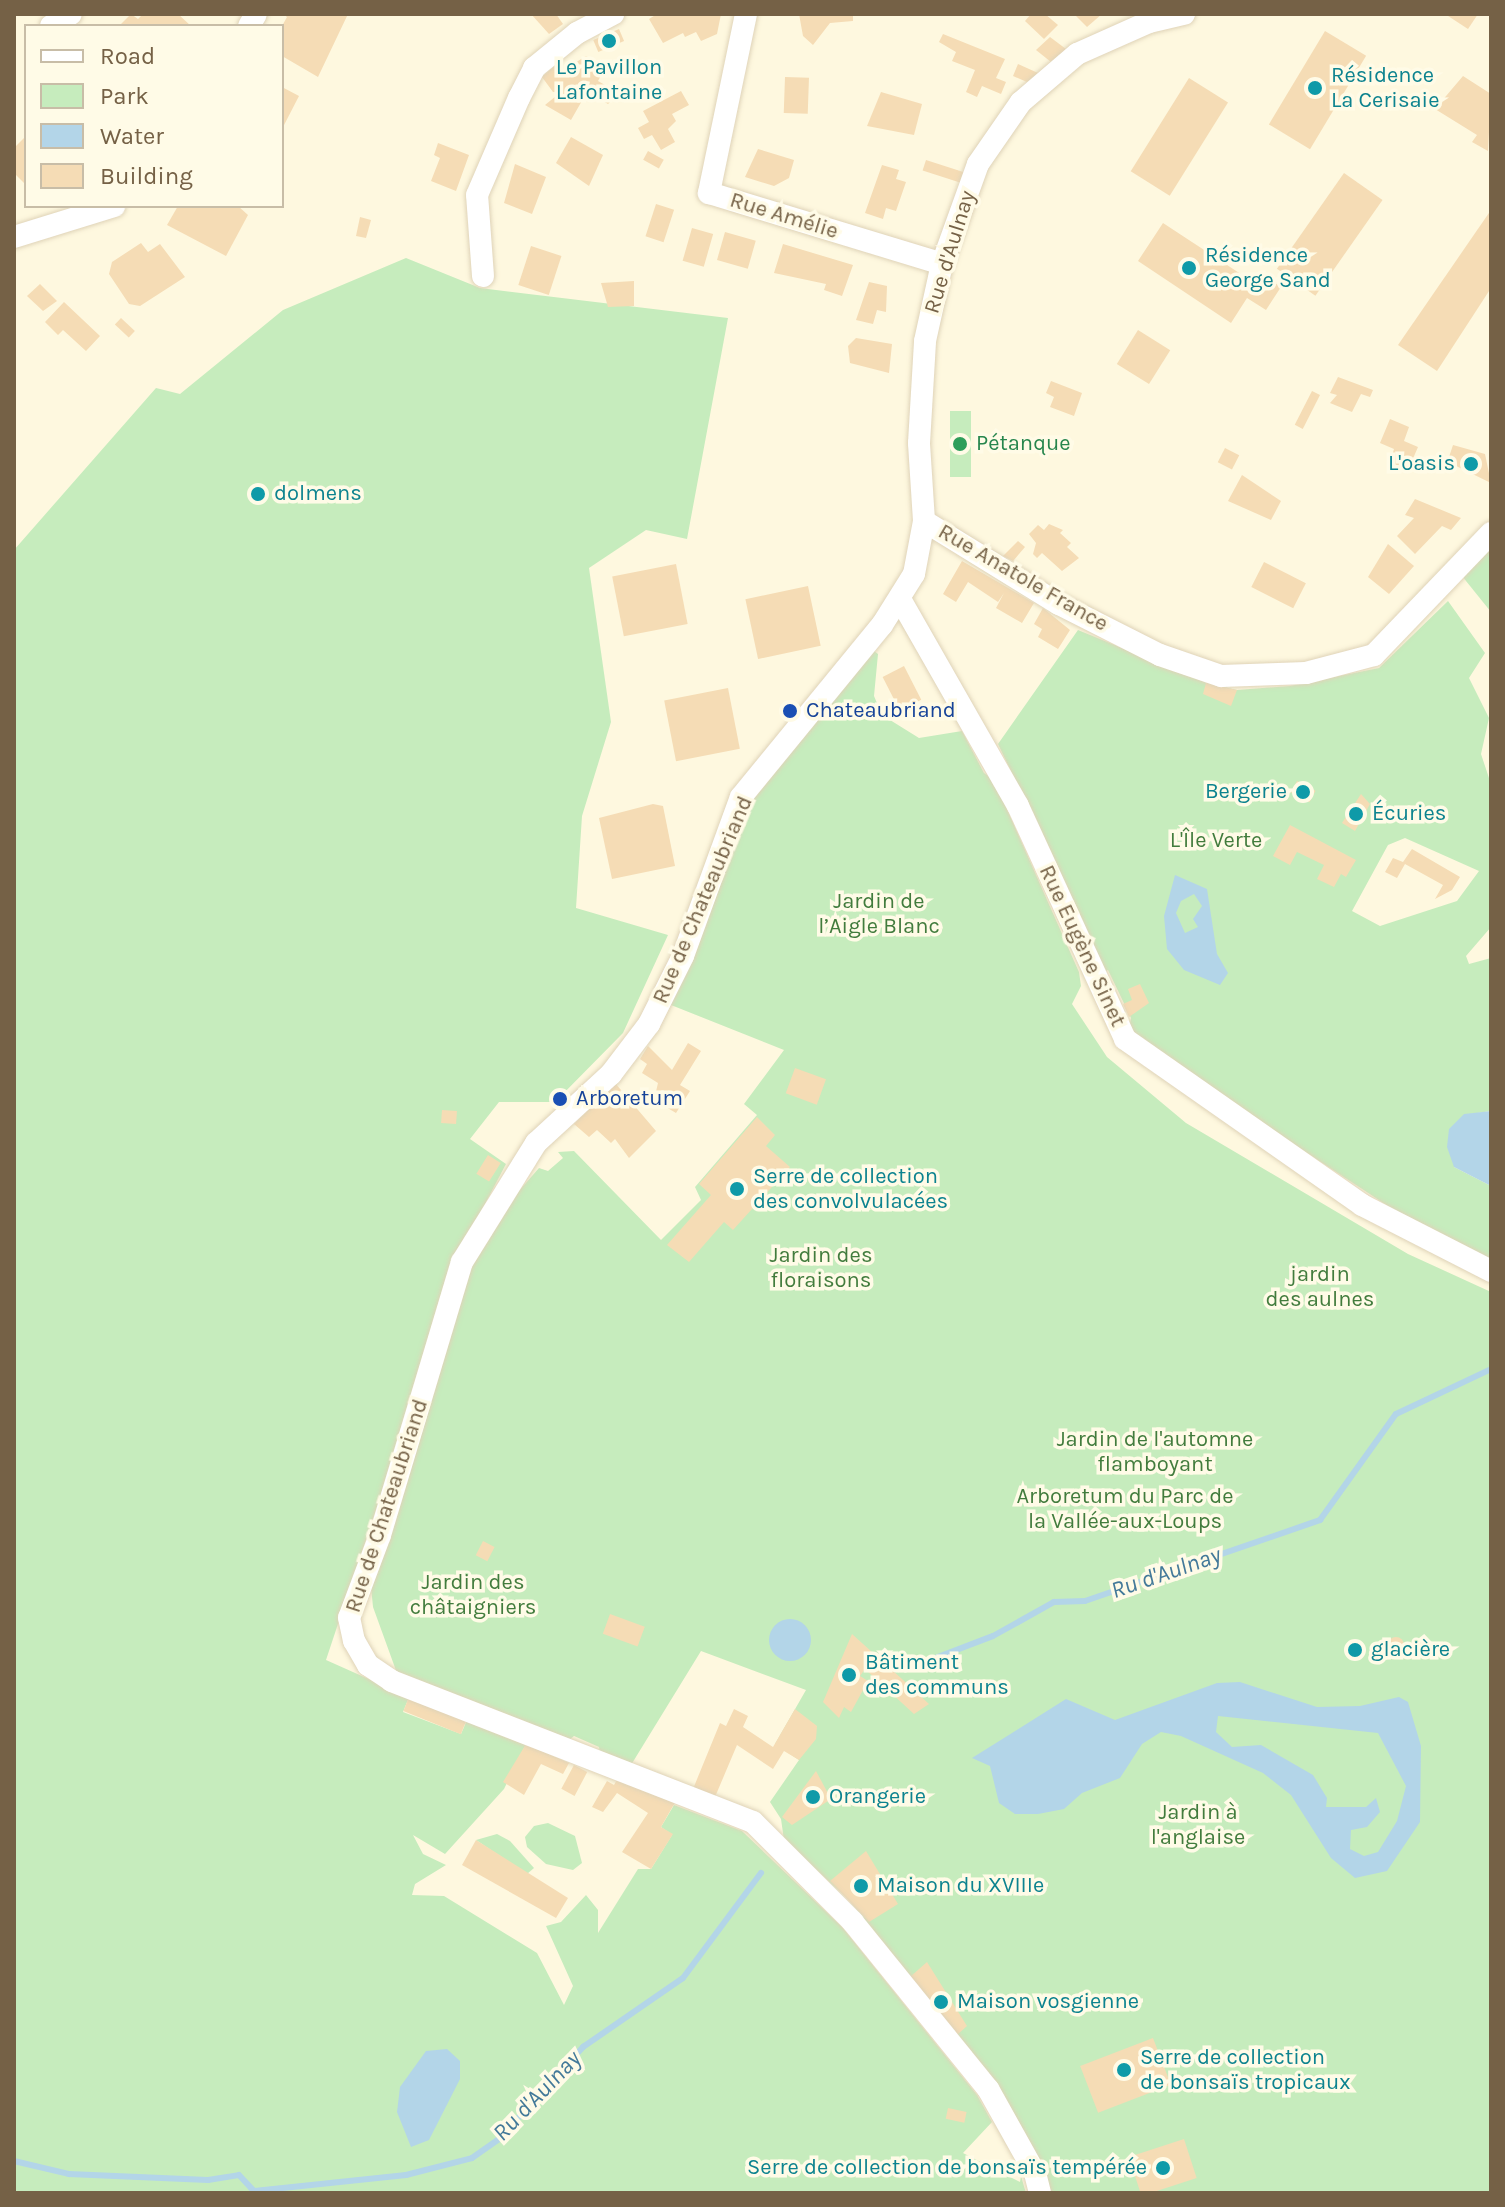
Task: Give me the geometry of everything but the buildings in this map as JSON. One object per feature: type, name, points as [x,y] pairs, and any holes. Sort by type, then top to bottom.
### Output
[{"type":"street","points":[[483,276],[477,195],[519,98],[534,68],[577,33],[613,14]]},
{"type":"street","name":"Rue Amélie","points":[[746,14],[709,193],[942,264]]},
{"type":"street","name":"Rue d'Aulnay","points":[[900,599],[914,574],[924,521],[919,443],[925,341],[942,264],[978,164],[1021,102],[1077,54],[1149,22],[1184,14]]},
{"type":"street","points":[[14,237],[108,208]]},
{"type":"street","name":"Rue Anatole France","points":[[924,521],[1059,604],[1160,655],[1221,676],[1306,673],[1374,655],[1491,533]]},
{"type":"street","name":"Rue Eugène Sinet","points":[[900,599],[1018,806],[1125,1039],[1362,1205],[1491,1271]]},
{"type":"street","name":"Rue de Chateaubriand","points":[[900,599],[741,797],[674,976],[631,1052],[536,1143],[462,1262],[380,1535],[349,1618],[354,1641],[368,1665],[392,1681],[753,1822],[853,1922],[988,2089],[1040,2193]]},
{"type":"green space","points":[[406,258],[480,288],[728,318],[687,539],[646,530],[589,568],[611,722],[582,816],[576,908],[668,935],[623,1033],[555,1102],[499,1102],[470,1139],[506,1164],[465,1242],[326,1660],[409,1697],[403,1712],[461,1734],[467,1720],[526,1744],[504,1789],[445,1854],[413,1835],[423,1854],[446,1865],[415,1884],[412,1895],[444,1896],[537,1953],[564,2005],[573,1986],[546,1926],[561,1922],[586,1895],[598,1910],[598,1933],[638,1869],[651,1869],[672,1835],[661,1827],[674,1805],[742,1831],[842,1927],[977,2095],[992,2122],[963,2153],[1020,2182],[1021,2176],[1026,2193],[14,2193],[14,550],[156,388],[180,394],[283,310]]},
{"type":"green space","name":"Pétanque","points":[[950,411],[971,411],[971,477],[950,477]]},
{"type":"green space","points":[[1491,548],[1491,612],[1462,576]]},
{"type":"green space","name":"L'Île Verte","points":[[1448,601],[1485,653],[1469,678],[1489,718],[1481,754],[1491,784],[1491,927],[1466,956],[1469,964],[1491,958],[1491,1111],[1464,1115],[1454,1167],[1491,1186],[1491,1263],[1461,1254],[1128,1035],[1131,1018],[1108,970],[1096,975],[1062,877],[998,744],[1078,630],[1207,683],[1237,690],[1290,686],[1379,668]],"holes":[[[1405,838],[1479,871],[1457,901],[1380,926],[1352,911],[1388,845]]]},
{"type":"green space","name":"Arboretum du Parc de la Vallée-aux-Loups","points":[[874,651],[878,654],[874,696],[882,715],[919,738],[962,731],[984,773],[994,780],[1079,972],[1081,986],[1072,1004],[1107,1057],[1186,1123],[1408,1254],[1491,1292],[1491,2193],[1051,2193],[910,1977],[849,1900],[784,1840],[781,1819],[770,1802],[799,1760],[775,1744],[806,1690],[701,1651],[631,1765],[600,1754],[599,1747],[574,1736],[564,1744],[398,1676],[373,1607],[371,1587],[466,1276],[511,1200],[539,1168],[548,1171],[563,1158],[558,1152],[574,1151],[661,1240],[701,1200],[695,1187],[757,1115],[744,1104],[784,1050],[671,1005],[745,809]]},
{"type":"green space","points":[[548,1823],[575,1836],[582,1863],[573,1870],[546,1864],[527,1847],[525,1837],[534,1826]]},
{"type":"green space","points":[[497,1834],[510,1841],[534,1868],[527,1874],[476,1840]]},
{"type":"water","points":[[1175,875],[1207,889],[1217,954],[1228,973],[1220,985],[1184,970],[1167,949],[1164,916]],"holes":[[[1194,894],[1202,906],[1193,919],[1198,927],[1185,933],[1176,913],[1181,901]]]},
{"type":"water","points":[[1491,1111],[1491,1186],[1454,1167],[1447,1147],[1449,1129],[1464,1114]]},
{"type":"water","points":[[790,1619],[805,1625],[811,1640],[805,1655],[790,1661],[775,1655],[769,1640],[775,1625]]},
{"type":"water","points":[[1240,1682],[1317,1707],[1360,1706],[1399,1697],[1408,1702],[1421,1746],[1420,1822],[1387,1871],[1355,1878],[1331,1858],[1291,1795],[1263,1773],[1181,1736],[1161,1732],[1142,1744],[1120,1778],[1082,1793],[1064,1809],[1038,1814],[1015,1814],[999,1803],[990,1766],[972,1758],[1066,1699],[1115,1720],[1217,1683]],"holes":[[[1218,1716],[1378,1733],[1406,1786],[1397,1821],[1378,1852],[1364,1856],[1350,1849],[1351,1830],[1367,1827],[1380,1812],[1376,1798],[1366,1807],[1326,1807],[1327,1798],[1313,1775],[1261,1745],[1232,1747],[1216,1732]]]},
{"type":"water","points":[[447,2049],[460,2061],[460,2079],[429,2140],[411,2147],[397,2112],[400,2087],[426,2051]]},
{"type":"waterway","name":"Ru d'Aulnay","points":[[930,1660],[993,1636],[1054,1602],[1085,1601],[1320,1520],[1396,1414],[1491,1369]]},
{"type":"waterway","name":"Ru d'Aulnay","points":[[14,2161],[69,2174],[208,2180],[239,2175],[254,2191],[406,2175],[472,2158],[499,2139],[583,2047],[683,1978],[761,1873]]},
{"type":"place","name":"Le Pavillon Lafontaine","points":[[609,41]]},
{"type":"place","name":"Résidence La Cerisaie","points":[[1315,88]]},
{"type":"place","name":"Résidence George Sand","points":[[1189,268]]},
{"type":"place","name":"Pétanque","points":[[960,444]]},
{"type":"place","name":"L'oasis","points":[[1471,464]]},
{"type":"place","name":"dolmens","points":[[258,494]]},
{"type":"place","name":"Chateaubriand","points":[[790,711]]},
{"type":"place","name":"Bergerie","points":[[1303,792]]},
{"type":"place","name":"Écuries","points":[[1356,814]]},
{"type":"place","name":"Arboretum","points":[[560,1099]]},
{"type":"place","name":"Serre de collection des convolvulacées","points":[[737,1189]]},
{"type":"place","name":"glacière","points":[[1355,1650]]},
{"type":"place","name":"Bâtiment des communs","points":[[849,1675]]},
{"type":"place","name":"Orangerie","points":[[813,1797]]},
{"type":"place","name":"Maison du XVIIIe","points":[[861,1886]]},
{"type":"place","name":"Maison vosgienne","points":[[941,2002]]},
{"type":"place","name":"Serre de collection de bonsaïs tropicaux","points":[[1124,2070]]},
{"type":"place","name":"Serre de collection de bonsaïs tempérée","points":[[1163,2168]]},
{"type":"park label","name":"Jardin de l’Aigle Blanc","points":[[879,914]]},
{"type":"park label","name":"Jardin des floraisons","points":[[821,1268]]},
{"type":"park label","name":"jardin des aulnes","points":[[1320,1286]]},
{"type":"park label","name":"Jardin de l'automne flamboyant","points":[[1155,1452]]},
{"type":"park label","name":"Jardin des châtaigniers","points":[[473,1594]]},
{"type":"park label","name":"Jardin à l'anglaise","points":[[1198,1824]]}]
